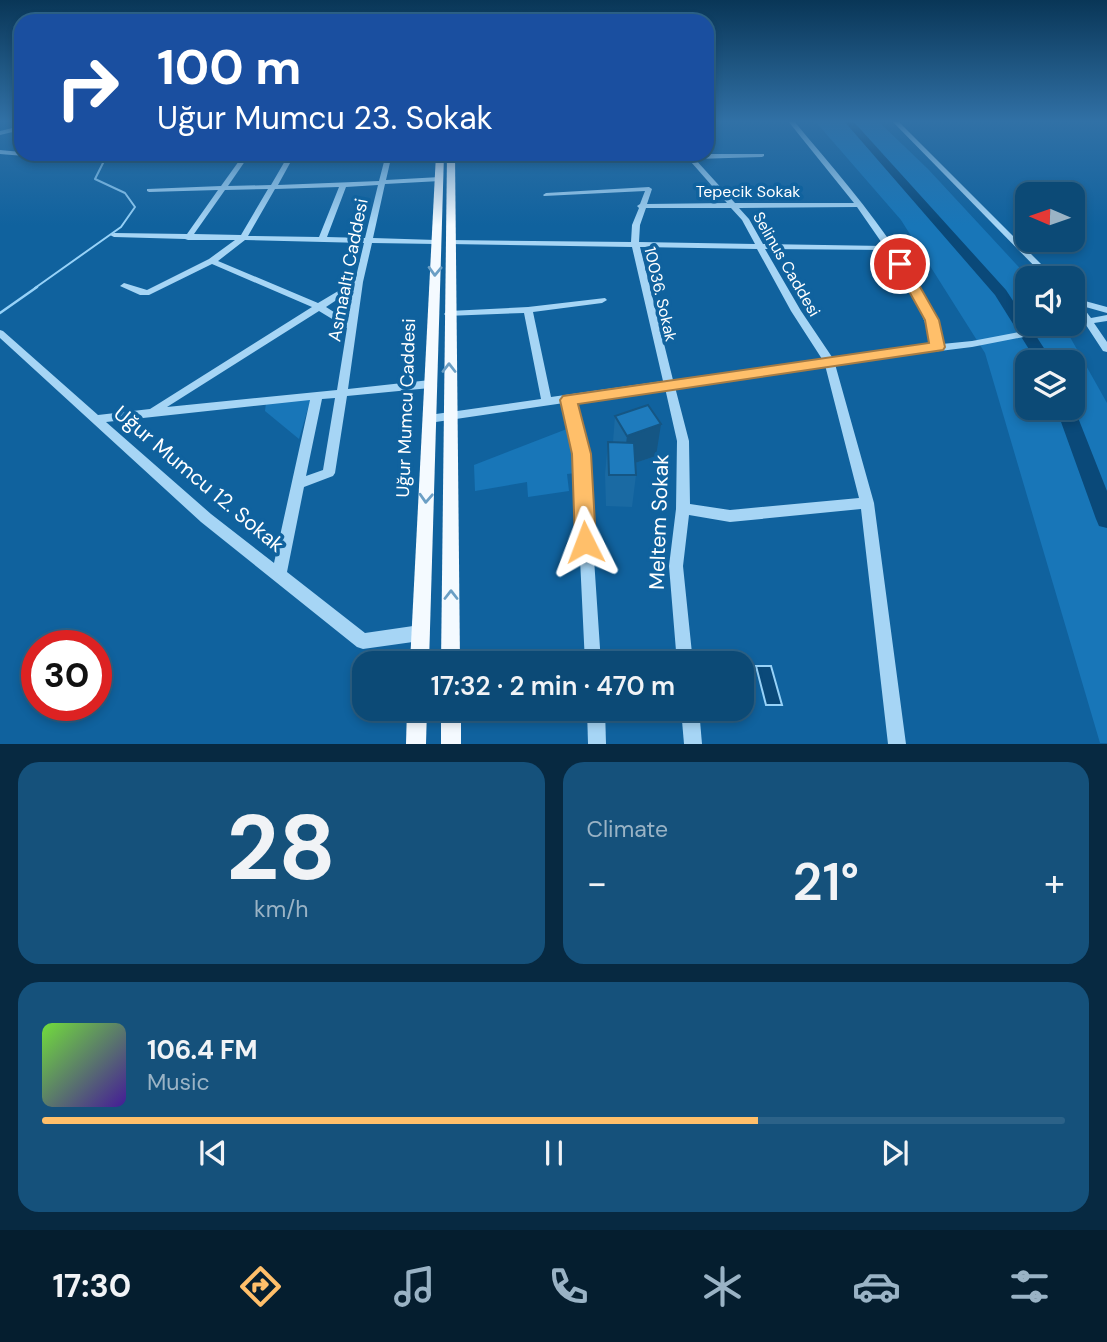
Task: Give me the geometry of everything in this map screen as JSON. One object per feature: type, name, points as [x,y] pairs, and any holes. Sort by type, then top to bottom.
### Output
[{"type":"main road","name":"Uğur Mumcu Caddesi","points":[[440,161],[442,242],[449,314],[451,651]]},
{"type":"main road","name":"Uğur Mumcu Caddesi","points":[[419,651],[430,384],[450,161]]},
{"type":"main road","points":[[416,744],[417,721]]},
{"type":"main road","points":[[450,744],[451,721]]},
{"type":"street","points":[[818,156],[890,248],[932,320],[938,347]]},
{"type":"street","points":[[929,156],[1039,266]]},
{"type":"street","points":[[188,238],[242,161]]},
{"type":"street","points":[[124,286],[143,293],[149,292],[212,261],[243,238],[288,161]]},
{"type":"street","name":"Asmaaltı Caddesi","points":[[299,484],[329,473],[359,282],[387,161]]},
{"type":"street","name":"Selinus Caddesi","points":[[695,161],[734,204],[829,360],[867,503],[897,744]]},
{"type":"street","name":"10036. Sokak","points":[[655,177],[641,206],[635,244],[668,384]]},
{"type":"street","points":[[149,190],[271,188],[439,179]]},
{"type":"street","points":[[323,237],[343,185]]},
{"type":"street","points":[[546,195],[649,189]]},
{"type":"street","name":"Tepecik Sokak","points":[[641,206],[856,205]]},
{"type":"street","points":[[114,235],[890,248]]},
{"type":"street","points":[[212,261],[319,307],[352,327]]},
{"type":"street","points":[[153,412],[359,282]]},
{"type":"street","points":[[449,314],[528,310],[602,300]]},
{"type":"street","points":[[1085,303],[1107,310]]},
{"type":"street","points":[[528,310],[547,403]]},
{"type":"street","points":[[429,419],[829,360],[972,344],[1107,318]]},
{"type":"street","points":[[1085,319],[1107,349]]},
{"type":"street","name":"Uğur Mumcu 12. Sokak","points":[[0,333],[206,519],[363,641],[420,633]]},
{"type":"street","points":[[95,419],[430,384]]},
{"type":"street","name":"Meltem Sokak","points":[[668,384],[684,441],[683,509],[676,566],[684,651]]},
{"type":"street","points":[[279,574],[317,395]]},
{"type":"street","points":[[569,400],[581,454],[592,651]]},
{"type":"street","points":[[683,509],[730,516],[867,503]]},
{"type":"street","points":[[596,721],[597,744]]},
{"type":"street","points":[[691,721],[693,744]]},
{"type":"shaded area","points":[[845,156],[914,156],[1018,266],[1015,266],[1015,336],[1070,336],[1077,350],[1015,350],[1015,420],[1085,420],[1085,364],[1107,403],[1107,743],[1100,743],[985,353],[901,220]]},
{"type":"shaded area","points":[[311,398],[299,439],[265,411],[266,403]]},
{"type":"shaded area","points":[[572,427],[576,473],[567,474],[569,491],[528,497],[527,482],[475,491],[474,465]]},
{"type":"shaded area","points":[[756,666],[771,666],[782,705],[766,705]]},
{"type":"building","points":[[648,405],[661,424],[627,436],[615,416]]},
{"type":"building","points":[[608,442],[634,443],[636,475],[609,475]]},
{"type":"waterway","points":[[879,156],[1001,293],[1037,350]]},
{"type":"waterway","points":[[35,288],[121,227],[135,207],[125,193],[95,179],[104,161]]},
{"type":"waterway","points":[[0,313],[37,287]]},
{"type":"waterway","points":[[1070,420],[1107,519]]},
{"type":"route","points":[[585,542],[581,454],[569,400],[829,360],[938,347],[932,320],[900,264]]}]
